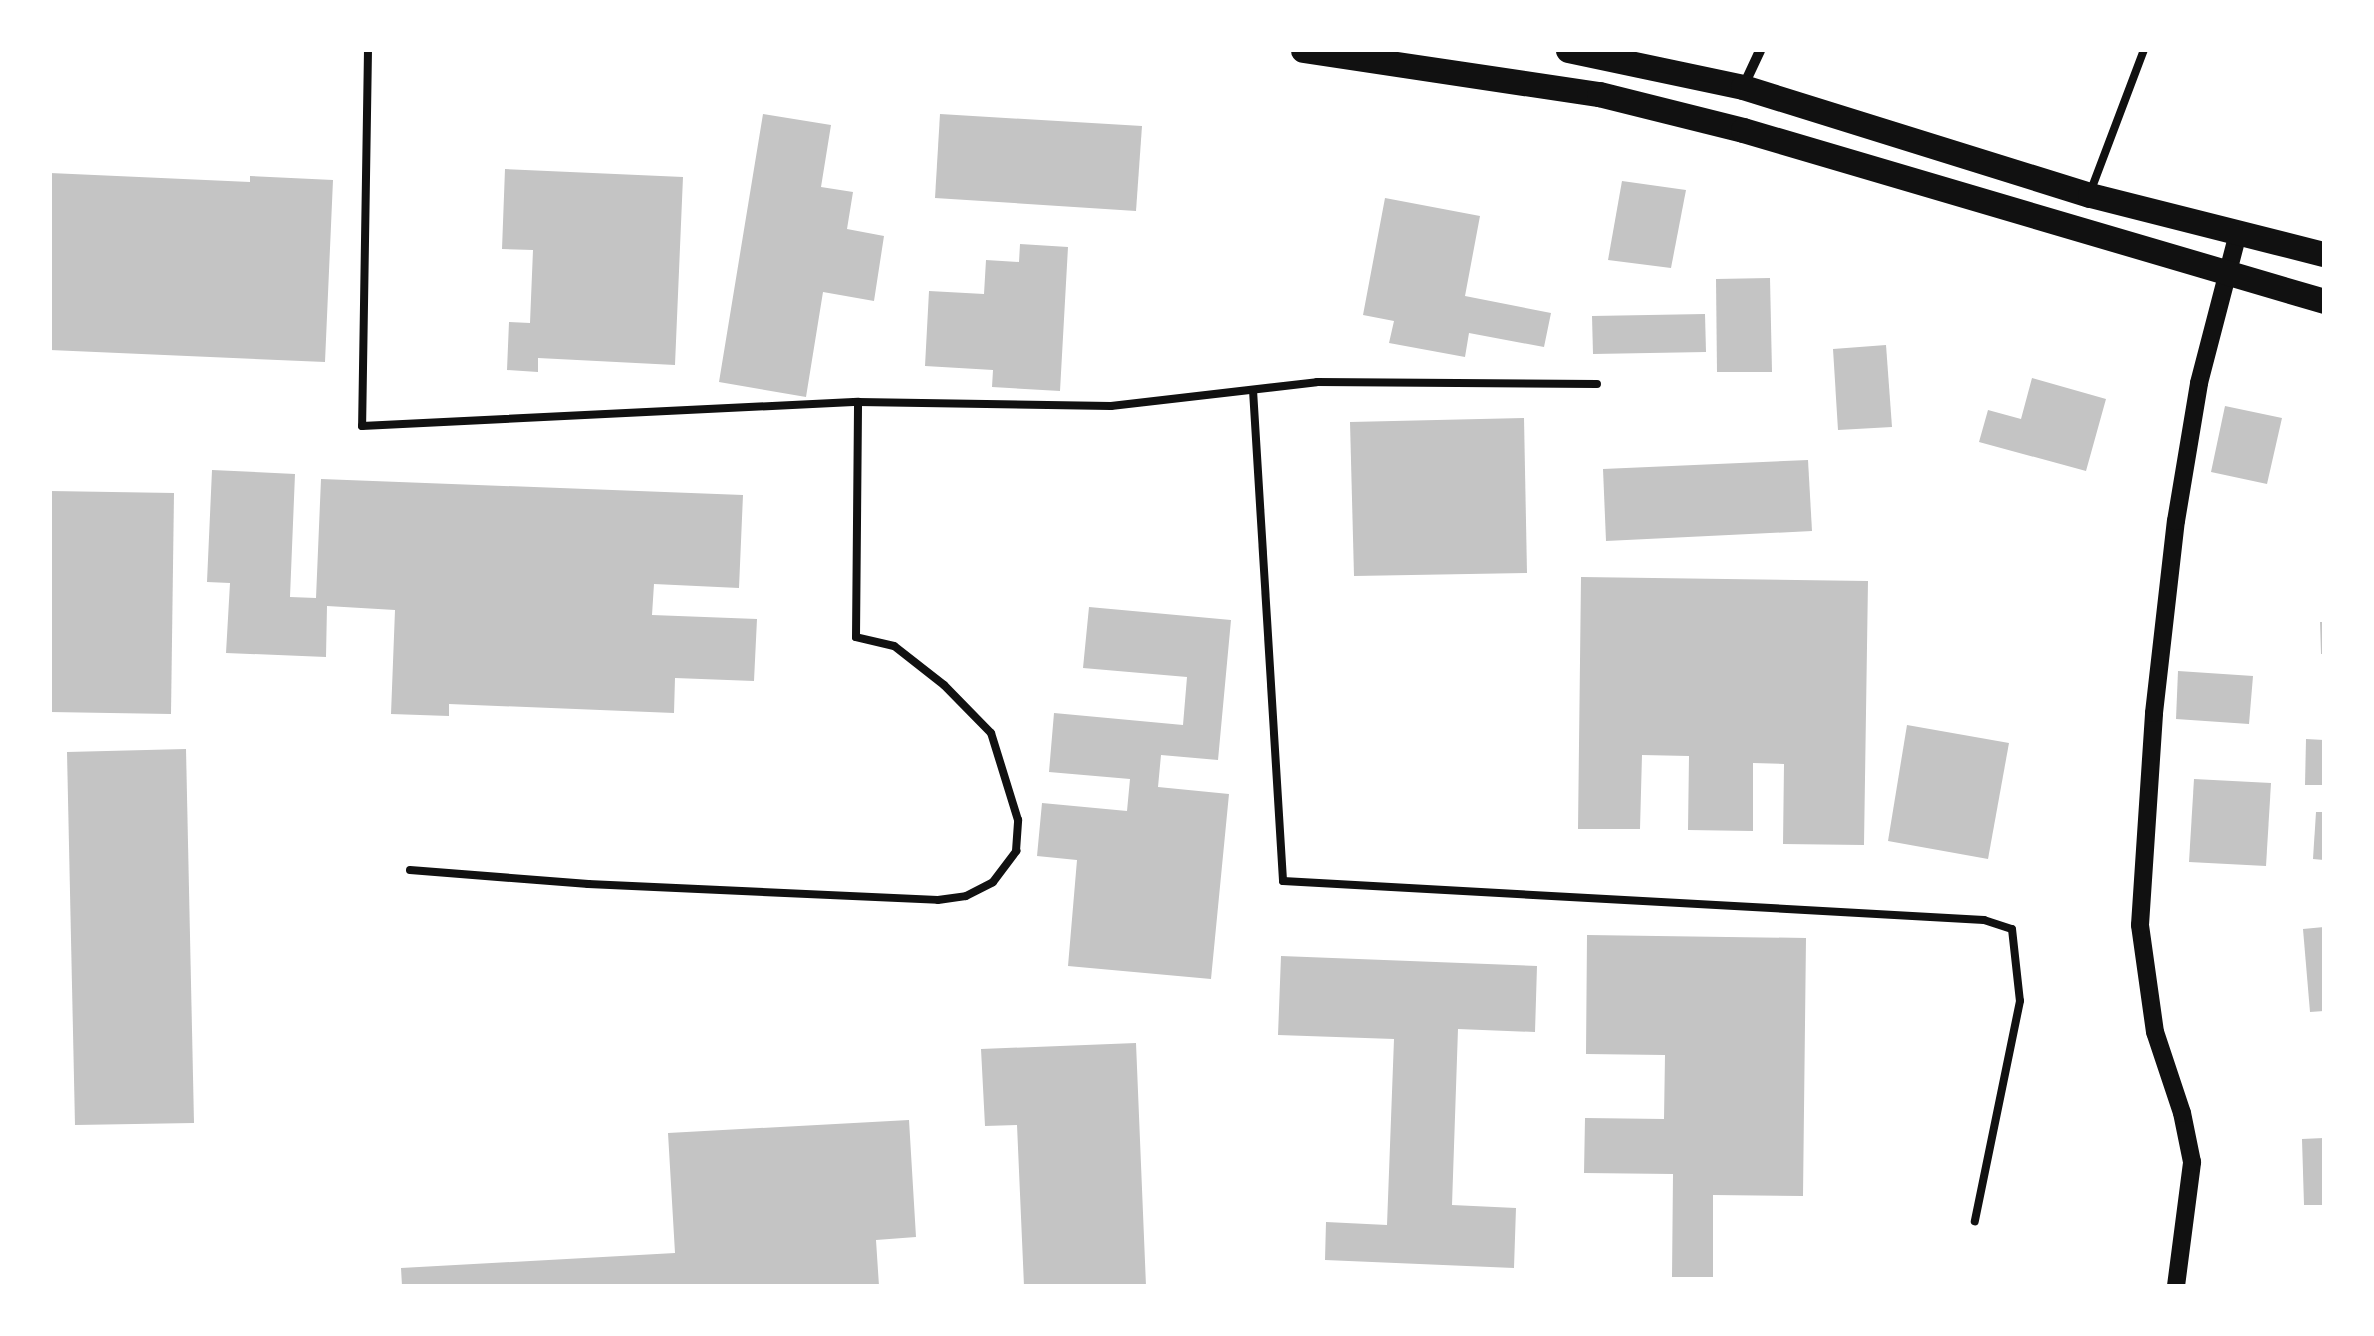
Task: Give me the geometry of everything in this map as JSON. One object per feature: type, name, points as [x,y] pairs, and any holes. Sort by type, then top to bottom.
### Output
[{"type":"main road","points":[[1303,50],[1599,94],[1743,130],[2324,301]]},
{"type":"main road","points":[[1568,50],[1743,87],[2090,195],[2324,254]]},
{"type":"street","points":[[1743,87],[1760,50]]},
{"type":"street","points":[[2176,1286],[2192,1162],[2182,1113],[2155,1032],[2140,924],[2154,713],[2176,521],[2200,383],[2238,233]]},
{"type":"lane","points":[[368,50],[362,426],[858,402],[1112,406],[1317,382],[1597,384]]},
{"type":"lane","points":[[2090,195],[2144,50]]},
{"type":"lane","points":[[1253,390],[1283,880],[1984,920],[2012,929],[2020,1001],[1975,1222]]},
{"type":"lane","points":[[410,870],[588,884],[938,900],[966,896],[993,882],[1016,851],[1018,820],[991,733],[944,685],[894,646],[856,637],[858,402]]},
{"type":"building","points":[[763,114],[831,125],[821,187],[853,192],[847,229],[884,236],[874,301],[823,292],[806,397],[719,382]]},
{"type":"building","points":[[940,114],[1142,126],[1136,211],[935,198]]},
{"type":"building","points":[[505,169],[683,177],[675,365],[538,358],[538,372],[507,370],[509,322],[530,323],[533,250],[502,249]]},
{"type":"building","points":[[50,173],[250,182],[250,176],[333,180],[325,362],[50,350]]},
{"type":"building","points":[[1622,181],[1686,190],[1671,268],[1608,260]]},
{"type":"building","points":[[1385,198],[1480,216],[1465,296],[1551,313],[1544,347],[1469,333],[1465,357],[1389,343],[1394,321],[1363,315]]},
{"type":"building","points":[[1020,244],[1068,247],[1060,391],[992,387],[993,370],[925,366],[929,291],[984,294],[986,260],[1019,262]]},
{"type":"building","points":[[1770,278],[1772,372],[1717,372],[1716,279]]},
{"type":"building","points":[[1705,314],[1706,352],[1593,354],[1592,316]]},
{"type":"building","points":[[1886,345],[1892,427],[1838,430],[1833,349]]},
{"type":"building","points":[[2032,378],[2106,399],[2086,471],[1979,442],[1988,410],[2021,419]]},
{"type":"building","points":[[2225,406],[2282,418],[2267,484],[2211,472]]},
{"type":"building","points":[[1524,418],[1527,573],[1354,576],[1350,422]]},
{"type":"building","points":[[1808,460],[1812,531],[1606,541],[1603,469]]},
{"type":"building","points":[[212,470],[295,474],[290,597],[316,598],[321,479],[743,495],[739,588],[654,584],[652,615],[757,619],[754,681],[675,678],[674,713],[449,704],[449,716],[391,714],[395,610],[327,606],[326,657],[226,653],[230,583],[207,582]]},
{"type":"building","points":[[50,491],[174,493],[171,714],[50,712]]},
{"type":"building","points":[[1581,577],[1868,581],[1864,845],[1783,844],[1784,764],[1753,763],[1753,831],[1688,830],[1689,756],[1642,755],[1640,829],[1578,829]]},
{"type":"building","points":[[1089,607],[1231,620],[1218,760],[1161,755],[1158,787],[1229,794],[1211,979],[1068,966],[1077,860],[1037,856],[1042,803],[1127,811],[1130,779],[1049,772],[1054,713],[1183,725],[1187,677],[1083,668]]},
{"type":"building","points":[[2320,622],[2324,622],[2324,654],[2321,654]]},
{"type":"building","points":[[2178,671],[2253,676],[2249,724],[2176,719]]},
{"type":"building","points":[[1907,725],[2009,743],[1988,859],[1888,841]]},
{"type":"building","points":[[2306,739],[2324,740],[2324,785],[2305,785]]},
{"type":"building","points":[[186,749],[194,1123],[75,1125],[67,752]]},
{"type":"building","points":[[2194,779],[2271,783],[2266,866],[2189,862]]},
{"type":"building","points":[[2316,812],[2324,812],[2324,860],[2313,859]]},
{"type":"building","points":[[2324,927],[2324,1011],[2310,1012],[2303,929]]},
{"type":"building","points":[[1587,935],[1806,938],[1803,1196],[1713,1195],[1713,1277],[1672,1277],[1673,1174],[1584,1173],[1585,1118],[1664,1119],[1665,1055],[1586,1054]]},
{"type":"building","points":[[1281,956],[1537,966],[1535,1032],[1458,1029],[1452,1205],[1516,1208],[1514,1268],[1325,1260],[1326,1222],[1387,1225],[1394,1039],[1278,1035]]},
{"type":"building","points":[[1136,1043],[1146,1286],[1024,1286],[1017,1125],[985,1126],[981,1049]]},
{"type":"building","points":[[909,1120],[916,1237],[876,1240],[879,1286],[402,1286],[401,1268],[675,1253],[668,1133]]},
{"type":"building","points":[[2324,1138],[2324,1205],[2304,1205],[2302,1139]]}]
